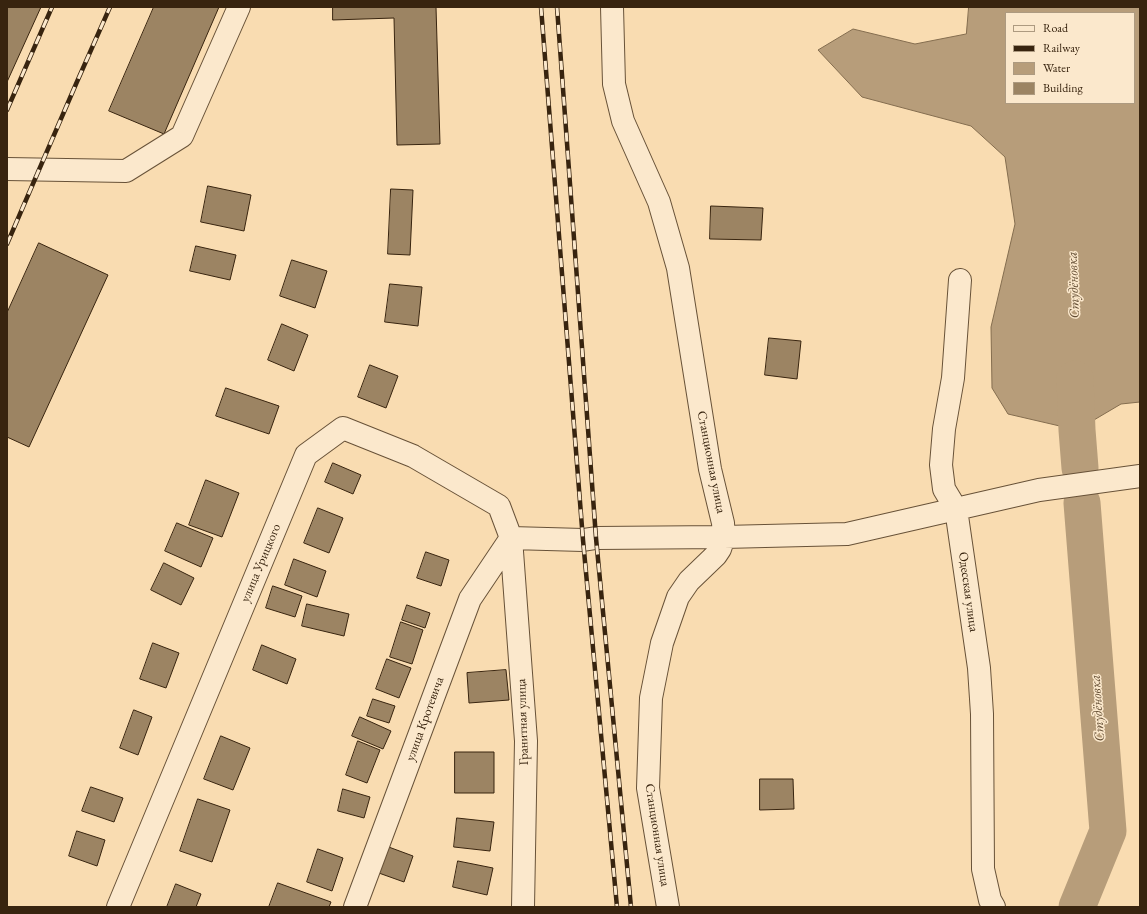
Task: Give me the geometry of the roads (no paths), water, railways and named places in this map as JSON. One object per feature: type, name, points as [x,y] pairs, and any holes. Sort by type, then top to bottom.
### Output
[{"type":"street","points":[[7,169],[126,171],[182,136],[238,7]]},
{"type":"street","name":"Станционная улица","points":[[612,7],[614,84],[623,121],[659,202],[678,268],[710,469],[723,523],[724,538],[716,555],[689,581],[678,597],[662,642],[651,698],[648,788],[668,907]]},
{"type":"street","name":"Одесская улица","points":[[960,280],[953,378],[944,429],[941,465],[944,489],[956,509],[979,668],[982,714],[984,869],[990,900],[994,907]]},
{"type":"street","name":"улица Урицкого","points":[[118,907],[306,455],[343,428],[413,456],[499,506],[511,538]]},
{"type":"street","points":[[511,538],[583,540],[596,538],[724,538],[847,534],[1039,490],[1140,476]]},
{"type":"street","name":"улица Кротевича","points":[[355,907],[470,600],[511,538]]},
{"type":"street","name":"Гранитная улица","points":[[511,538],[526,741],[523,907]]},
{"type":"water","points":[[969,7],[1140,7],[1140,402],[1121,404],[1077,430],[1008,414],[992,388],[991,327],[1015,224],[1005,157],[971,126],[862,97],[818,50],[853,29],[915,44],[966,34]]},
{"type":"waterway","name":"Студёновка","points":[[1075,379],[1080,468]]},
{"type":"waterway","name":"Студёновка","points":[[1077,907],[1108,831],[1082,503]]},
{"type":"railway","points":[[7,110],[52,7]]},
{"type":"railway","points":[[7,244],[110,7]]},
{"type":"railway","points":[[541,7],[583,540],[617,907]]},
{"type":"railway","points":[[557,7],[596,538],[631,907]]}]
